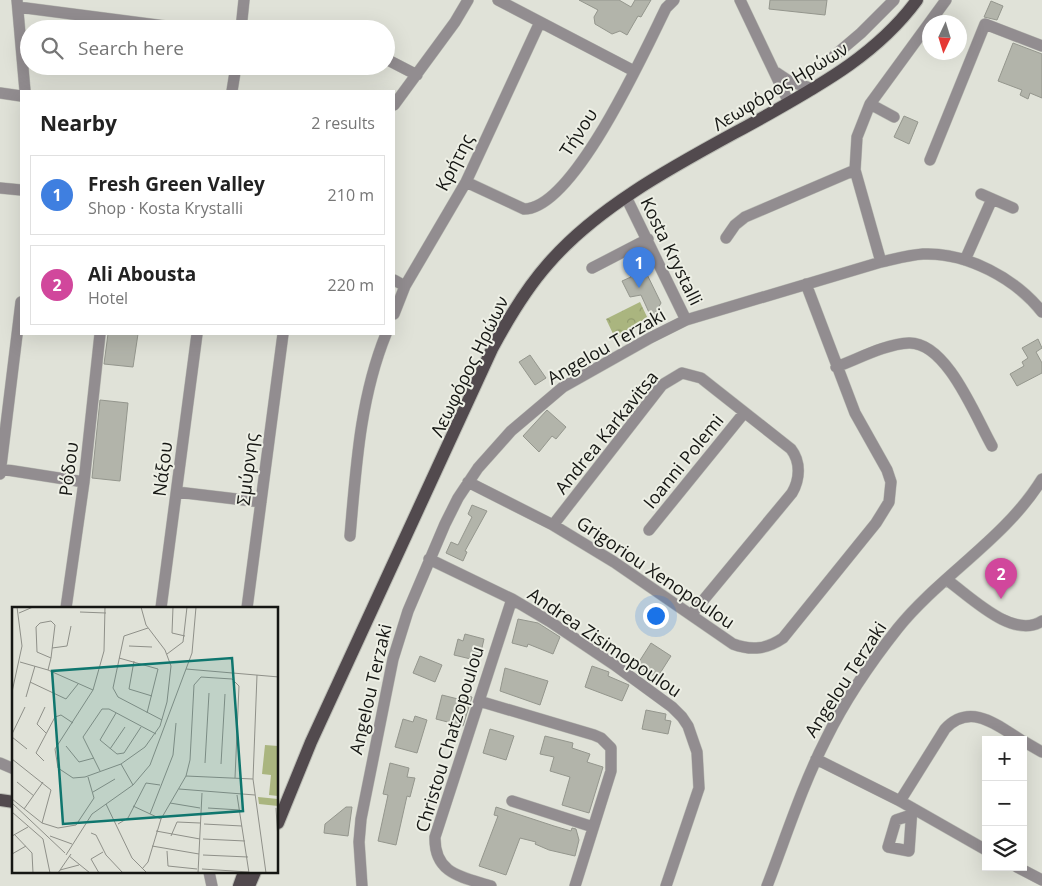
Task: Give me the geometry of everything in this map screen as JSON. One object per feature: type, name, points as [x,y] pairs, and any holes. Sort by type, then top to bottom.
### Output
[{"type":"main road","name":"Λεωφόρος Ηρώων","points":[[280,812],[506,323],[519,301],[548,263],[592,222],[626,197],[850,66],[901,20],[917,0]]},
{"type":"main road","points":[[239,886],[243,874]]},
{"type":"main road","points":[[249,886],[255,874]]},
{"type":"street","points":[[242,20],[244,0]]},
{"type":"street","points":[[395,104],[468,0]]},
{"type":"street","points":[[498,0],[634,71]]},
{"type":"street","name":"Τήνου","points":[[466,182],[524,209],[540,206],[555,193],[596,143],[666,8],[674,0]]},
{"type":"street","points":[[740,0],[789,103]]},
{"type":"street","points":[[834,56],[861,33],[894,0]]},
{"type":"street","points":[[881,262],[855,170],[854,148],[870,104],[946,0]]},
{"type":"street","points":[[20,41],[17,3],[129,20]]},
{"type":"street","name":"Κρήτης","points":[[395,311],[405,286],[466,182],[540,22]]},
{"type":"street","points":[[930,160],[985,24],[1042,46]]},
{"type":"street","points":[[395,64],[417,75]]},
{"type":"street","points":[[772,70],[789,81],[813,89]]},
{"type":"street","points":[[23,75],[24,90]]},
{"type":"street","points":[[232,90],[235,75]]},
{"type":"street","points":[[0,93],[20,96]]},
{"type":"street","points":[[870,104],[894,117]]},
{"type":"street","points":[[726,238],[735,225],[745,217],[855,170]]},
{"type":"street","points":[[0,188],[20,190]]},
{"type":"street","points":[[981,194],[1013,208]]},
{"type":"street","name":"Kosta Krystalli","points":[[626,197],[686,320]]},
{"type":"street","points":[[965,260],[992,199]]},
{"type":"street","points":[[592,268],[648,239]]},
{"type":"street","name":"Angelou Terzaki","points":[[362,886],[359,857],[360,826],[374,744],[393,659],[408,611],[449,515],[468,482],[511,431],[563,387],[686,320],[881,262],[925,254],[965,260],[1018,288],[1042,312]]},
{"type":"street","points":[[395,281],[405,286]]},
{"type":"street","name":"Grigoriou Xenopoulou","points":[[468,482],[553,525],[614,562],[723,639],[742,648],[754,649],[773,644],[784,638],[884,512],[891,493],[888,470],[855,412],[836,367],[806,284]]},
{"type":"street","points":[[0,474],[20,310]]},
{"type":"street","name":"Ρόδου","points":[[66,607],[84,482],[100,335]]},
{"type":"street","name":"Νάξου","points":[[161,607],[178,492],[196,335]]},
{"type":"street","name":"Σμύρνης","points":[[247,607],[283,335]]},
{"type":"street","points":[[350,536],[364,404],[370,376],[386,335]]},
{"type":"street","points":[[836,367],[897,345],[908,343],[924,346],[944,362],[992,446]]},
{"type":"street","name":"Andrea Karkavitsa","points":[[553,525],[662,385],[670,378],[682,373],[697,375],[792,449],[798,461],[798,478],[792,493],[691,615]]},
{"type":"street","name":"Ioanni Polemi","points":[[649,530],[744,413]]},
{"type":"street","points":[[1,469],[84,482]]},
{"type":"street","name":"Angelou Terzaki","points":[[767,886],[816,759],[836,719],[899,627],[1019,510],[1042,479]]},
{"type":"street","points":[[178,492],[261,502]]},
{"type":"street","name":"Andrea Zisimopoulou","points":[[429,559],[512,600],[549,621],[616,666],[672,707],[688,726],[697,752],[698,788],[666,886]]},
{"type":"street","points":[[947,580],[1013,625],[1027,627],[1042,621]]},
{"type":"street","name":"Christou Chatzopoulou","points":[[492,886],[459,876],[445,868],[438,859],[434,837],[512,600]]},
{"type":"street","points":[[479,701],[594,735],[607,743],[611,748],[612,763],[575,886]]},
{"type":"street","points":[[900,801],[945,728],[956,719],[967,716],[982,718],[1015,736]]},
{"type":"street","points":[[1027,743],[1042,752]]},
{"type":"street","points":[[816,759],[900,801],[912,812],[982,848]]},
{"type":"street","points":[[0,763],[12,768]]},
{"type":"street","points":[[512,801],[593,827]]},
{"type":"street","points":[[1025,871],[1042,880]]},
{"type":"green space","points":[[640,302],[649,321],[615,338],[606,319]]},
{"type":"building","points":[[579,0],[619,0],[631,7],[635,0],[651,0],[641,17],[638,16],[627,35],[620,31],[612,34],[595,24],[594,17],[598,10]]},
{"type":"building","points":[[770,0],[827,0],[825,15],[769,9]]},
{"type":"building","points":[[991,1],[1003,6],[997,20],[984,17]]},
{"type":"building","points":[[1013,43],[1042,54],[1042,98],[1030,93],[1028,99],[1020,95],[1022,90],[998,81]]},
{"type":"building","points":[[904,116],[918,122],[909,144],[894,137]]},
{"type":"building","points":[[639,258],[661,303],[652,319],[641,295],[630,297],[622,281],[631,277],[625,264]]},
{"type":"building","points":[[108,335],[138,335],[133,367],[104,364]]},
{"type":"building","points":[[1038,339],[1042,348],[1036,352],[1042,363],[1042,373],[1017,386],[1010,374],[1024,366],[1022,362],[1028,358],[1022,348]]},
{"type":"building","points":[[530,355],[546,378],[535,385],[519,362]]},
{"type":"building","points":[[100,400],[128,403],[120,481],[92,478]]},
{"type":"building","points":[[547,410],[566,427],[556,439],[552,436],[539,452],[523,436]]},
{"type":"building","points":[[472,505],[487,511],[465,551],[467,552],[463,561],[446,553],[451,542],[458,545],[472,517],[468,514]]},
{"type":"building","points":[[518,619],[538,623],[560,637],[553,654],[528,644],[527,647],[512,643]]},
{"type":"building","points":[[465,634],[484,639],[479,661],[454,655],[458,639],[463,641]]},
{"type":"building","points":[[651,643],[671,656],[657,678],[637,665]]},
{"type":"building","points":[[420,656],[442,665],[435,682],[413,673]]},
{"type":"building","points":[[592,666],[609,672],[608,676],[629,685],[622,701],[585,687]]},
{"type":"building","points":[[505,668],[548,681],[540,705],[500,691]]},
{"type":"building","points":[[459,694],[472,697],[463,726],[436,719],[442,695],[458,699]]},
{"type":"building","points":[[646,710],[666,714],[665,720],[671,721],[668,734],[642,729]]},
{"type":"building","points":[[415,716],[427,720],[417,753],[395,747],[403,719],[413,722]]},
{"type":"building","points":[[490,729],[514,736],[506,760],[483,753]]},
{"type":"building","points":[[545,736],[573,743],[572,748],[590,754],[587,762],[603,767],[589,813],[562,805],[570,777],[550,771],[554,757],[540,754]]},
{"type":"building","points":[[390,763],[409,768],[407,777],[415,778],[410,797],[407,796],[396,845],[378,841],[388,795],[383,794]]},
{"type":"building","points":[[346,807],[352,807],[348,836],[324,833],[325,824]]},
{"type":"building","points":[[496,807],[571,831],[572,828],[576,829],[579,840],[575,856],[549,850],[535,844],[536,842],[520,838],[506,875],[479,866],[498,816],[494,815]]},
{"type":"place","name":"Fresh Green Valley","points":[[639,288]]},
{"type":"place","name":"Ali Abousta","points":[[1001,599]]}]
